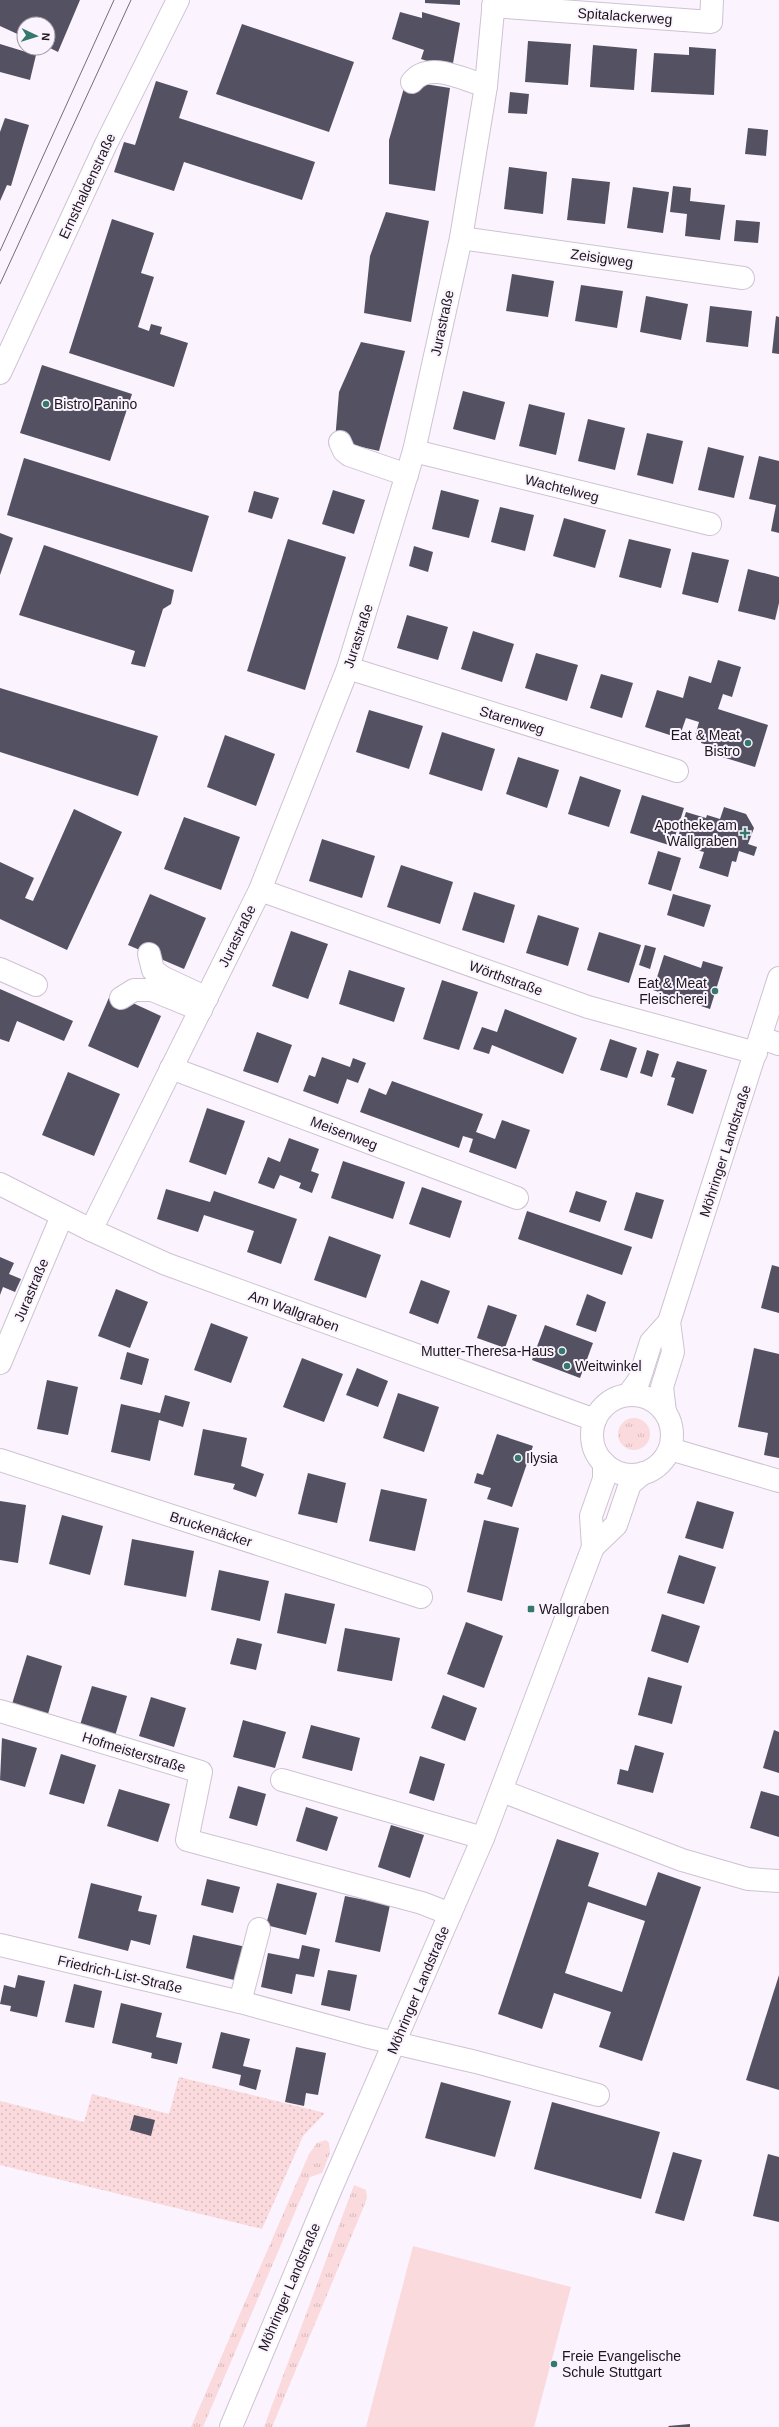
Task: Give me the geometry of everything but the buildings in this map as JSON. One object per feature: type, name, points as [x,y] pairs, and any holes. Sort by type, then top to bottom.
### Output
[{"type":"street","name":"Ernsthaldenstraße","points":[[0,373],[106,144],[178,0]]},
{"type":"street","name":"Spitalackerweg","points":[[493,3],[711,22],[712,0]]},
{"type":"street","name":"Jurastraße","points":[[91,1230],[260,890],[348,668],[408,475],[461,238],[486,86],[493,3]]},
{"type":"street","points":[[412,82],[419,74],[429,71],[486,86]]},
{"type":"street","name":"Zeisigweg","points":[[461,238],[743,278]]},
{"type":"street","points":[[340,442],[344,451],[349,455],[408,475]]},
{"type":"street","name":"Wachtelweg","points":[[414,451],[710,524]]},
{"type":"street","name":"Starenweg","points":[[348,668],[677,771]]},
{"type":"street","name":"Wörthstraße","points":[[260,890],[588,1007],[765,1045]]},
{"type":"street","points":[[149,954],[153,970],[204,1004]]},
{"type":"street","points":[[0,968],[36,985]]},
{"type":"street","name":"Möhringer Landstraße","points":[[628,1395],[639,1380],[651,1342],[669,1322],[765,1045],[779,978]]},
{"type":"street","points":[[121,998],[134,990],[152,990],[204,1004]]},
{"type":"street","name":"Meisenweg","points":[[171,1068],[517,1198]]},
{"type":"street","name":"Am Wallgraben","points":[[0,1184],[91,1230],[166,1264],[595,1420]]},
{"type":"street","name":"Jurastraße","points":[[0,1363],[62,1216]]},
{"type":"street","name":"Möhringer Landstraße","points":[[593,1548],[616,1525],[630,1484],[643,1473],[654,1468],[663,1460],[670,1449],[672,1436],[671,1424],[665,1412],[662,1387],[673,1352],[669,1322]]},
{"type":"street","points":[[643,1473],[622,1473],[604,1463],[593,1443],[592,1432],[595,1420],[604,1406],[615,1398],[628,1395],[645,1397],[656,1402],[665,1412]]},
{"type":"street","points":[[670,1449],[779,1481]]},
{"type":"street","name":"Bruckenäcker","points":[[0,1460],[421,1597]]},
{"type":"street","name":"Möhringer Landstraße","points":[[231,2427],[502,1791],[593,1548],[591,1516],[604,1479],[604,1463]]},
{"type":"street","name":"Hofmeisterstraße","points":[[0,1711],[201,1772],[187,1840],[422,1903],[450,1914]]},
{"type":"street","points":[[282,1780],[483,1838]]},
{"type":"street","points":[[502,1791],[682,1860],[748,1879],[779,1881]]},
{"type":"street","points":[[240,2002],[259,1929]]},
{"type":"street","name":"Friedrich-List-Straße","points":[[0,1945],[95,1969],[240,2002],[395,2044],[476,2062],[598,2095]]},
{"type":"green space","points":[[631,1418],[637,1418],[646,1422],[650,1434],[646,1446],[637,1450],[631,1450],[622,1446],[618,1437],[618,1431],[622,1422]]},
{"type":"green space","points":[[179,2077],[325,2113],[303,2136],[262,2229],[0,2165],[0,2101],[84,2122],[92,2094],[169,2114]]},
{"type":"green space","points":[[326,2140],[329,2143],[330,2153],[322,2173],[310,2177],[203,2427],[191,2427],[309,2154],[317,2143]]},
{"type":"green space","points":[[354,2185],[366,2190],[367,2198],[272,2427],[264,2427]]},
{"type":"green space","points":[[413,2246],[571,2287],[534,2427],[366,2427]]},
{"type":"tram line","points":[[0,251],[114,0]]},
{"type":"tram line","points":[[0,284],[131,0]]},
{"type":"place","name":"Bistro Panino","points":[[46,404]]},
{"type":"place","name":"Eat & Meat Bistro","points":[[748,743]]},
{"type":"place","name":"Apotheke am Wallgraben","points":[[745,833]]},
{"type":"place","name":"Eat & Meat Fleischerei","points":[[715,991]]},
{"type":"place","name":"Mutter-Theresa-Haus","points":[[562,1351]]},
{"type":"place","name":"Weitwinkel","points":[[567,1366]]},
{"type":"place","name":"Ilysia","points":[[518,1458]]},
{"type":"place","name":"Wallgraben","points":[[531,1609]]},
{"type":"place","name":"Freie Evangelische Schule Stuttgart","points":[[554,2364]]}]
